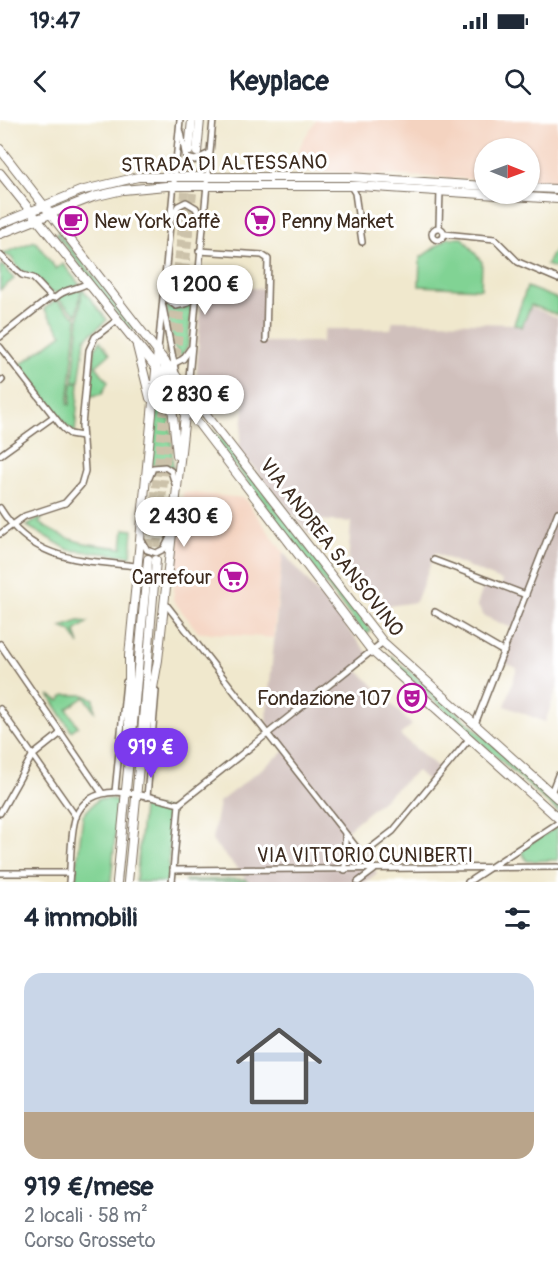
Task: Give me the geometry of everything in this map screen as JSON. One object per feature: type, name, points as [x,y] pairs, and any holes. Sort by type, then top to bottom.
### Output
[{"type":"main road","points":[[192,120],[193,152],[201,120]]},
{"type":"main road","name":"VIA ANDREA SANSOVINO","points":[[0,149],[176,374],[185,408],[372,651],[558,818]]},
{"type":"main road","name":"VIA ANDREA SANSOVINO","points":[[0,173],[156,368],[179,387],[383,642],[558,799]]},
{"type":"main road","name":"STRADA DI ALTESSANO","points":[[0,224],[45,205],[111,182],[138,177],[206,176],[349,181],[558,199]]},
{"type":"main road","name":"STRADA DI ALTESSANO","points":[[0,234],[50,213],[108,193],[174,186],[349,181]]},
{"type":"main road","name":"STRADA DI ALTESSANO","points":[[440,188],[474,186]]},
{"type":"main road","points":[[540,188],[558,189]]},
{"type":"main road","points":[[136,343],[152,405]]},
{"type":"main road","points":[[129,753],[129,656],[158,350]]},
{"type":"main road","points":[[140,761],[145,746],[158,660],[185,408],[169,365]]},
{"type":"main road","points":[[152,405],[158,397],[179,387]]},
{"type":"main road","points":[[178,474],[179,387]]},
{"type":"main road","points":[[117,882],[129,753],[152,560],[140,761],[128,882]]},
{"type":"street","points":[[179,387],[191,348],[213,120]]},
{"type":"street","points":[[180,121],[184,156],[194,160],[208,154]]},
{"type":"street","points":[[158,350],[180,121]]},
{"type":"street","name":"STRADA DI ALTESSANO","points":[[349,181],[355,193],[362,242]]},
{"type":"street","points":[[440,188],[439,227],[444,234],[495,239],[518,262],[558,279]]},
{"type":"street","points":[[170,223],[178,206],[188,203],[197,209],[202,226]]},
{"type":"street","points":[[439,227],[433,229],[432,237],[439,240],[444,234]]},
{"type":"street","points":[[199,251],[262,255],[268,259],[266,340]]},
{"type":"street","points":[[0,255],[21,274],[33,278],[51,297]]},
{"type":"street","points":[[165,279],[168,300],[176,306],[188,303],[196,283]]},
{"type":"street","points":[[0,337],[51,297],[55,298],[64,290],[77,289],[88,283]]},
{"type":"street","points":[[162,299],[169,365]]},
{"type":"street","points":[[0,534],[27,516],[60,506],[75,494],[84,474],[82,436],[89,348],[95,337],[117,320]]},
{"type":"street","points":[[0,347],[53,417],[68,433],[82,436]]},
{"type":"street","points":[[156,368],[184,358],[191,348]]},
{"type":"street","points":[[0,456],[53,417]]},
{"type":"street","points":[[144,492],[151,471],[158,466],[170,470],[177,491]]},
{"type":"street","points":[[0,508],[12,526],[28,541],[61,556],[137,566]]},
{"type":"street","points":[[475,724],[558,512]]},
{"type":"street","points":[[140,538],[147,550],[158,552],[166,546],[173,530]]},
{"type":"street","points":[[434,560],[526,596]]},
{"type":"street","points":[[165,603],[374,870],[358,882]]},
{"type":"street","points":[[435,612],[504,652]]},
{"type":"street","points":[[172,882],[179,804],[383,642]]},
{"type":"street","points":[[0,644],[102,793]]},
{"type":"street","points":[[115,792],[129,656]]},
{"type":"street","points":[[147,797],[158,660]]},
{"type":"street","points":[[0,709],[76,817]]},
{"type":"street","points":[[0,813],[32,756],[61,733]]},
{"type":"street","points":[[362,855],[393,831],[470,738]]},
{"type":"street","points":[[551,793],[558,775]]},
{"type":"street","points":[[69,882],[76,817],[82,807],[102,793],[115,792],[136,794],[179,804]]},
{"type":"street","points":[[466,869],[467,882],[558,823]]},
{"type":"street","points":[[345,834],[345,870]]},
{"type":"street","name":"VIA VITTORIO CUNIBERTI","points":[[173,870],[558,867]]},
{"type":"street","points":[[0,873],[70,873]]},
{"type":"shaded area","points":[[316,120],[558,120],[558,184],[540,183],[540,138],[474,138],[474,179],[290,170],[302,142]]},
{"type":"shaded area","points":[[202,284],[264,289],[264,342],[322,342],[325,329],[391,329],[393,321],[514,324],[522,327],[531,307],[558,318],[558,686],[545,722],[505,706],[517,668],[501,662],[514,629],[484,616],[477,605],[485,582],[500,588],[503,581],[435,553],[416,602],[382,607],[382,591],[346,590],[351,522],[317,520],[316,535],[310,535],[239,450],[245,402],[218,396],[219,391],[207,375],[196,384]]},
{"type":"shaded area","points":[[183,492],[244,498],[283,552],[273,638],[198,632],[173,600]]},
{"type":"shaded area","points":[[283,552],[371,657],[357,669],[412,725],[400,735],[440,769],[430,783],[417,771],[347,830],[377,873],[365,882],[249,882],[212,841],[219,802],[286,750],[266,722]]},
{"type":"green space","points":[[58,232],[137,329],[134,331],[124,323],[56,234]]},
{"type":"green space","points":[[448,238],[463,238],[482,262],[481,289],[419,286],[420,258]]},
{"type":"green space","points":[[35,241],[56,269],[63,264],[80,285],[57,293],[50,292],[39,279],[20,270],[11,257],[2,254]]},
{"type":"green space","points":[[558,244],[558,269],[546,265]]},
{"type":"green space","points":[[2,265],[14,279],[0,290],[0,267]]},
{"type":"green space","points":[[527,287],[558,299],[558,315],[531,305],[522,327],[514,324]]},
{"type":"green space","points":[[82,288],[107,320],[85,339],[79,382],[73,381]]},
{"type":"green space","points":[[81,289],[77,315],[57,298]]},
{"type":"green space","points":[[56,300],[77,318],[68,404],[70,405],[72,383],[79,383],[75,433],[67,426],[20,365],[62,334],[44,309]]},
{"type":"green space","points":[[166,303],[179,309],[192,303],[188,346],[181,356],[174,347]]},
{"type":"green space","points":[[100,341],[110,354],[96,366],[108,382],[102,394],[91,396],[95,349]]},
{"type":"green space","points":[[164,397],[169,403],[173,468],[165,463],[151,465],[154,408]]},
{"type":"green space","points":[[212,430],[224,441],[371,631],[365,635],[209,432]]},
{"type":"green space","points":[[42,519],[39,523],[60,535],[79,542],[98,545],[122,548],[124,529],[133,530],[131,556],[69,550],[27,526]]},
{"type":"green space","points":[[79,621],[88,622],[75,631],[79,645],[71,631],[61,627]]},
{"type":"green space","points":[[391,657],[423,682],[558,803],[558,812],[389,660]]},
{"type":"green space","points":[[49,695],[59,701],[65,695],[85,695],[94,699],[95,711],[85,697],[67,709],[78,726],[71,731]]},
{"type":"green space","points":[[98,799],[113,799],[118,803],[111,882],[75,882],[83,815]]},
{"type":"green space","points":[[143,807],[171,809],[168,882],[136,882]]},
{"type":"green space","points":[[557,827],[558,860],[527,861],[520,849]]},
{"type":"green space","points":[[246,879],[248,882],[185,882],[185,880]]},
{"type":"tunnel","points":[[168,367],[189,152]]},
{"type":"tunnel","points":[[173,392],[197,153]]},
{"type":"tunnel","points":[[148,559],[166,388]]},
{"type":"tunnel","points":[[156,559],[171,413]]},
{"type":"place","name":"New York Caffè","points":[[73,221]]},
{"type":"place","name":"Penny Market","points":[[260,221]]},
{"type":"place","name":"Carrefour","points":[[233,577]]},
{"type":"place","name":"Fondazione 107","points":[[412,698]]}]
